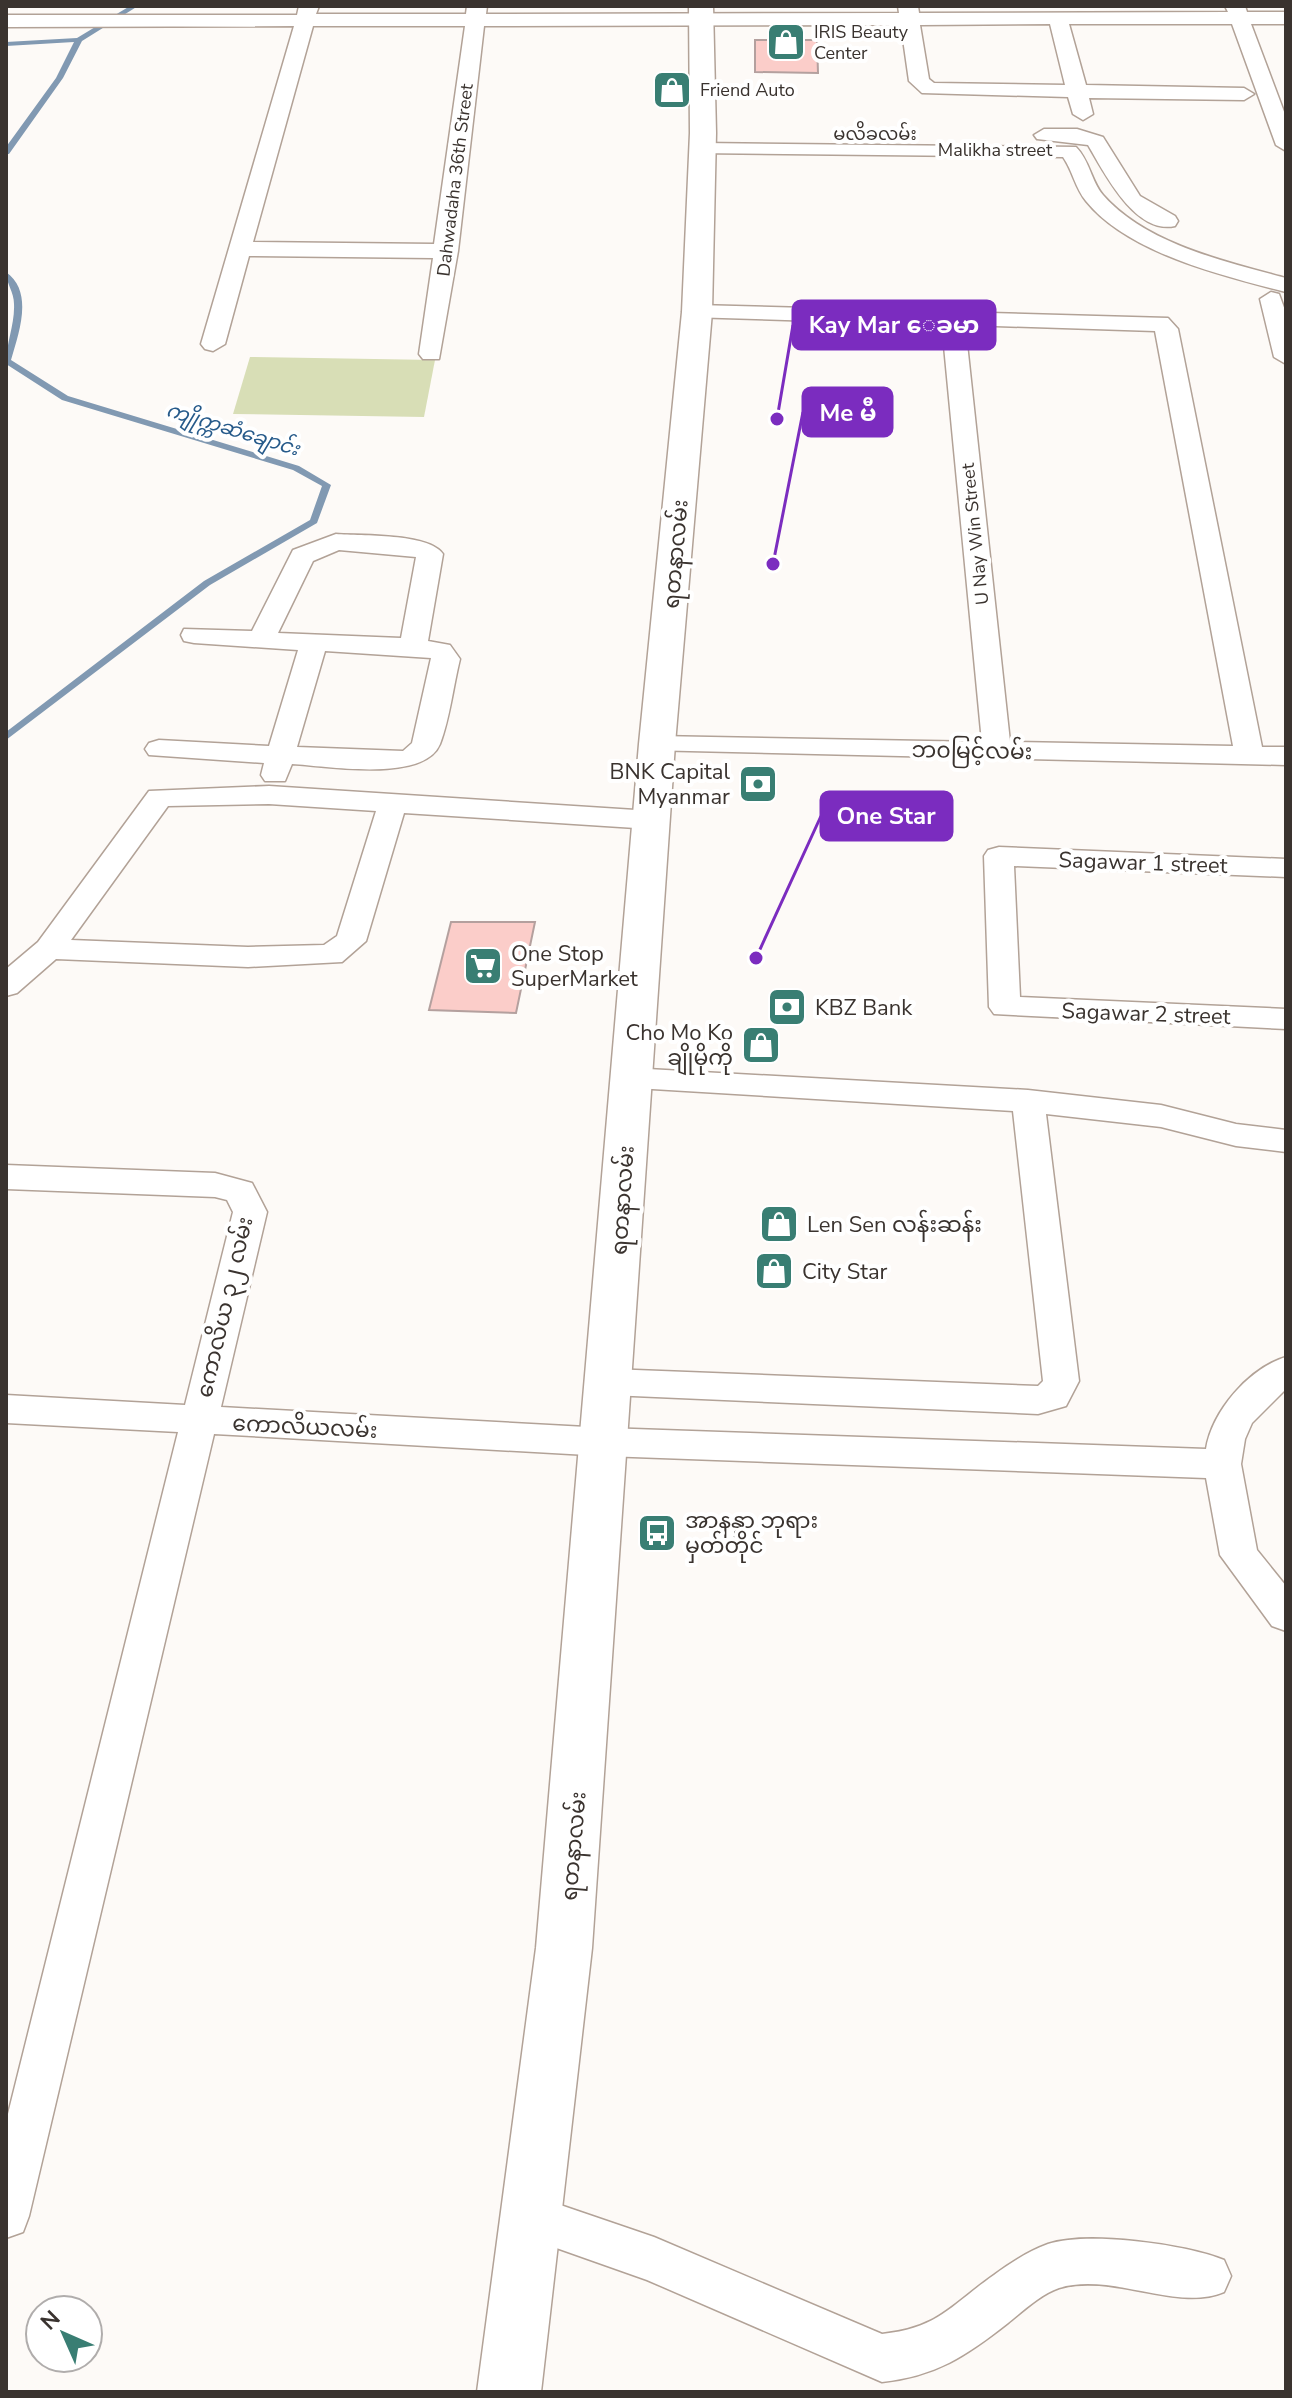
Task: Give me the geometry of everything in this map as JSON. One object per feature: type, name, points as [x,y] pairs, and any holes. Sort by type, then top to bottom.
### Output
[{"type":"main road","name":"ရတနာလမ်း","points":[[509,2392],[564,1948],[657,744],[697,312],[702,141],[701,13]]},
{"type":"street","points":[[6,21],[165,20],[309,13],[909,12],[1058,19],[1104,12],[1237,12],[1286,18]]},
{"type":"street","points":[[909,12],[919,81],[929,89],[1078,94],[1244,94]]},
{"type":"street","points":[[1237,12],[1286,145]]},
{"type":"street","points":[[213,344],[309,13]]},
{"type":"street","name":"Dahwadaha 36th Street","points":[[431,354],[476,13]]},
{"type":"street","points":[[1058,19],[1089,137],[1096,141],[1132,200],[1182,229],[1286,268]]},
{"type":"street","points":[[1069,151],[1089,137]]},
{"type":"street","name":"မလိခလမ်း","points":[[702,141],[1089,137]]},
{"type":"street","name":"Malikha street","points":[[702,141],[1069,151],[1094,198],[1127,224],[1182,252],[1278,292]]},
{"type":"street","points":[[240,249],[447,251]]},
{"type":"street","points":[[1278,292],[1286,357]]},
{"type":"street","points":[[697,312],[1160,323],[1166,329],[1249,755]]},
{"type":"street","name":"U Nay Win Street","points":[[953,318],[997,750]]},
{"type":"street","points":[[261,640],[302,556],[336,542],[370,543],[417,548],[430,554],[413,647]]},
{"type":"street","points":[[159,749],[397,761],[413,757],[425,746],[446,659],[440,651],[194,635]]},
{"type":"street","points":[[269,795],[313,645]]},
{"type":"street","name":"ဘ၀မြင့်လမ်း","points":[[657,744],[1286,756]]},
{"type":"street","points":[[6,986],[49,949],[159,797],[269,795],[651,820]]},
{"type":"street","points":[[49,949],[248,957],[331,955],[351,941],[393,802]]},
{"type":"street","name":"Sagawar 1 street","points":[[1005,1007],[999,856],[1286,868]]},
{"type":"street","name":"Sagawar 2 street","points":[[1005,1007],[1286,1019]]},
{"type":"street","points":[[630,1079],[1028,1101],[1161,1116],[1236,1135],[1286,1141]]},
{"type":"street","points":[[610,1382],[1038,1400],[1053,1396],[1061,1381],[1028,1101]]},
{"type":"street","name":"ကောလိယ ၃၂ လမ်း","points":[[6,1177],[215,1185],[240,1191],[250,1212],[198,1420]]},
{"type":"street","points":[[1286,1370],[1268,1383],[1238,1415],[1226,1439],[1222,1464],[1239,1555],[1286,1615]]},
{"type":"street","name":"ကောလိယလမ်း","points":[[6,1409],[605,1442],[1222,1464]]},
{"type":"street","points":[[6,2216],[198,1420]]},
{"type":"street","points":[[531,2217],[654,2260],[882,2358],[918,2354],[955,2335],[1012,2290],[1051,2266],[1100,2261],[1207,2276]]},
{"type":"green space","points":[[250,357],[435,360],[424,417],[233,414]]},
{"type":"building","points":[[755,40],[817,40],[818,73],[755,72]]},
{"type":"building","name":"One Stop SuperMarket","points":[[451,922],[535,922],[516,1013],[429,1010]]},
{"type":"waterway","name":"ကျိုက္ကဆံချောင်း","points":[[79,40],[135,6]]},
{"type":"waterway","points":[[6,44],[79,40]]},
{"type":"waterway","name":"ကျိုက္ကဆံချောင်း","points":[[6,152],[59,78],[79,40]]},
{"type":"waterway","name":"ကျိုက္ကဆံချောင်း","points":[[6,274],[13,283],[18,304],[7,361],[65,398],[296,468],[327,485],[314,521],[207,583],[6,737]]},
{"type":"place","name":"IRIS Beauty Center","points":[[786,42]]},
{"type":"place","name":"Friend Auto","points":[[672,90]]},
{"type":"place","name":"Kay Mar ေခမာ","points":[[777,419]]},
{"type":"place","name":"Me မီ","points":[[773,564]]},
{"type":"place","name":"BNK Capital Myanmar","points":[[758,784]]},
{"type":"place","name":"One Star","points":[[756,958]]},
{"type":"place","name":"One Stop SuperMarket","points":[[483,966]]},
{"type":"place","name":"KBZ Bank","points":[[787,1007]]},
{"type":"place","name":"Cho Mo Ko ချိုမိုကို","points":[[761,1045]]},
{"type":"place","name":"Len Sen လန်းဆန်း","points":[[779,1224]]},
{"type":"place","name":"City Star","points":[[774,1271]]},
{"type":"place","name":"အာနန္ဒာ ဘုရား မှတ်တိုင်","points":[[657,1533]]}]
